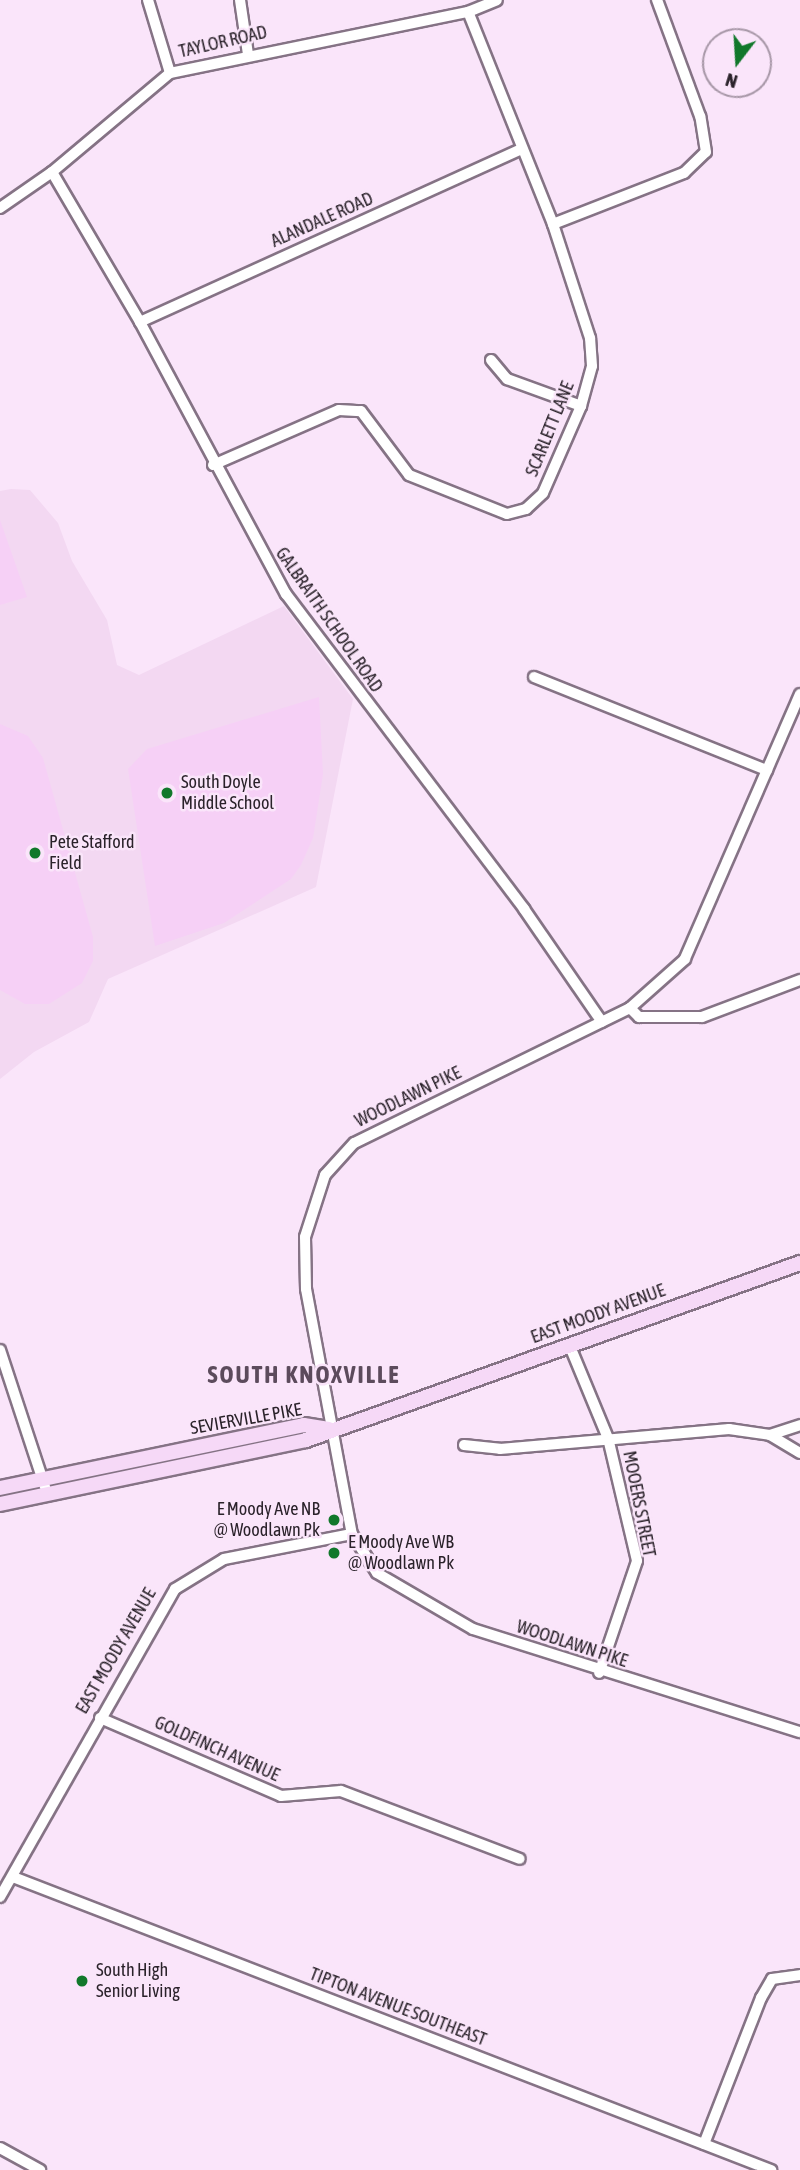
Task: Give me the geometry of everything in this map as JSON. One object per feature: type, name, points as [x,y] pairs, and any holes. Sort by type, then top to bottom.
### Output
[{"type":"main road","name":"EAST MOODY AVENUE","points":[[331,1430],[444,1394],[569,1344],[800,1264]]},
{"type":"main road","name":"SEVIERVILLE PIKE","points":[[0,1488],[304,1425],[331,1430]]},
{"type":"main road","name":"SEVIERVILLE PIKE","points":[[0,1504],[306,1440],[331,1430]]},
{"type":"street","points":[[148,0],[170,73]]},
{"type":"street","points":[[240,0],[248,54]]},
{"type":"street","name":"TAYLOR ROAD","points":[[0,208],[52,173],[170,73],[248,54],[468,12],[497,0]]},
{"type":"street","points":[[553,224],[684,173],[706,152],[700,116],[657,0]]},
{"type":"street","name":"SCARLETT LANE","points":[[213,465],[339,410],[361,411],[409,475],[507,514],[526,509],[543,493],[581,406],[592,366],[590,338],[553,224],[519,150],[468,12]]},
{"type":"street","name":"ALANDALE ROAD","points":[[140,322],[519,150]]},
{"type":"street","name":"GALBRAITH SCHOOL ROAD","points":[[52,173],[140,322],[213,465],[286,594],[524,909],[602,1022]]},
{"type":"street","points":[[491,360],[507,379],[581,406]]},
{"type":"street","points":[[534,677],[767,770]]},
{"type":"street","name":"WOODLAWN PIKE","points":[[800,694],[796,713],[767,770],[685,958],[630,1008],[354,1143],[325,1175],[305,1237],[306,1289],[352,1534],[377,1573],[419,1602],[473,1629],[599,1673],[800,1731]]},
{"type":"street","points":[[630,1008],[639,1017],[702,1017],[800,981]]},
{"type":"street","name":"MOOERS STREET","points":[[569,1344],[608,1438],[637,1561],[599,1673]]},
{"type":"street","points":[[0,1350],[47,1493]]},
{"type":"street","points":[[771,1435],[800,1425]]},
{"type":"street","points":[[464,1445],[500,1449],[729,1429],[771,1435],[800,1453]]},
{"type":"street","name":"EAST MOODY AVENUE","points":[[0,1897],[163,1605],[191,1574],[223,1559],[352,1534]]},
{"type":"street","name":"GOLDFINCH AVENUE","points":[[100,1717],[281,1796],[341,1791],[520,1859]]},
{"type":"street","name":"TIPTON AVENUE SOUTHEAST","points":[[13,1877],[771,2170]]},
{"type":"street","points":[[704,2144],[772,1979],[800,1975]]},
{"type":"street","points":[[0,2148],[40,2170]]},
{"type":"shaded area","name":"South Doyle Middle School","points":[[30,490],[58,523],[72,561],[107,620],[117,665],[139,675],[284,606],[353,699],[316,887],[108,979],[89,1022],[34,1052],[0,1079],[0,491]]},
{"type":"shaded area","points":[[0,520],[27,597],[0,605]]},
{"type":"shaded area","points":[[319,697],[323,774],[313,838],[301,865],[291,879],[224,923],[155,946],[128,769],[147,749]]},
{"type":"shaded area","name":"Pete Stafford Field","points":[[0,724],[28,736],[43,758],[93,937],[93,961],[82,983],[49,1004],[25,1004],[0,990]]},
{"type":"place","name":"South Doyle Middle School","points":[[167,793]]},
{"type":"place","name":"Pete Stafford Field","points":[[35,853]]},
{"type":"place","name":"E Moody Ave NB @ Woodlawn Pk","points":[[334,1520]]},
{"type":"place","name":"E Moody Ave WB @ Woodlawn Pk","points":[[334,1553]]},
{"type":"place","name":"South High Senior Living","points":[[82,1981]]},
{"type":"district","name":"SOUTH KNOXVILLE","points":[[304,1375]]}]
